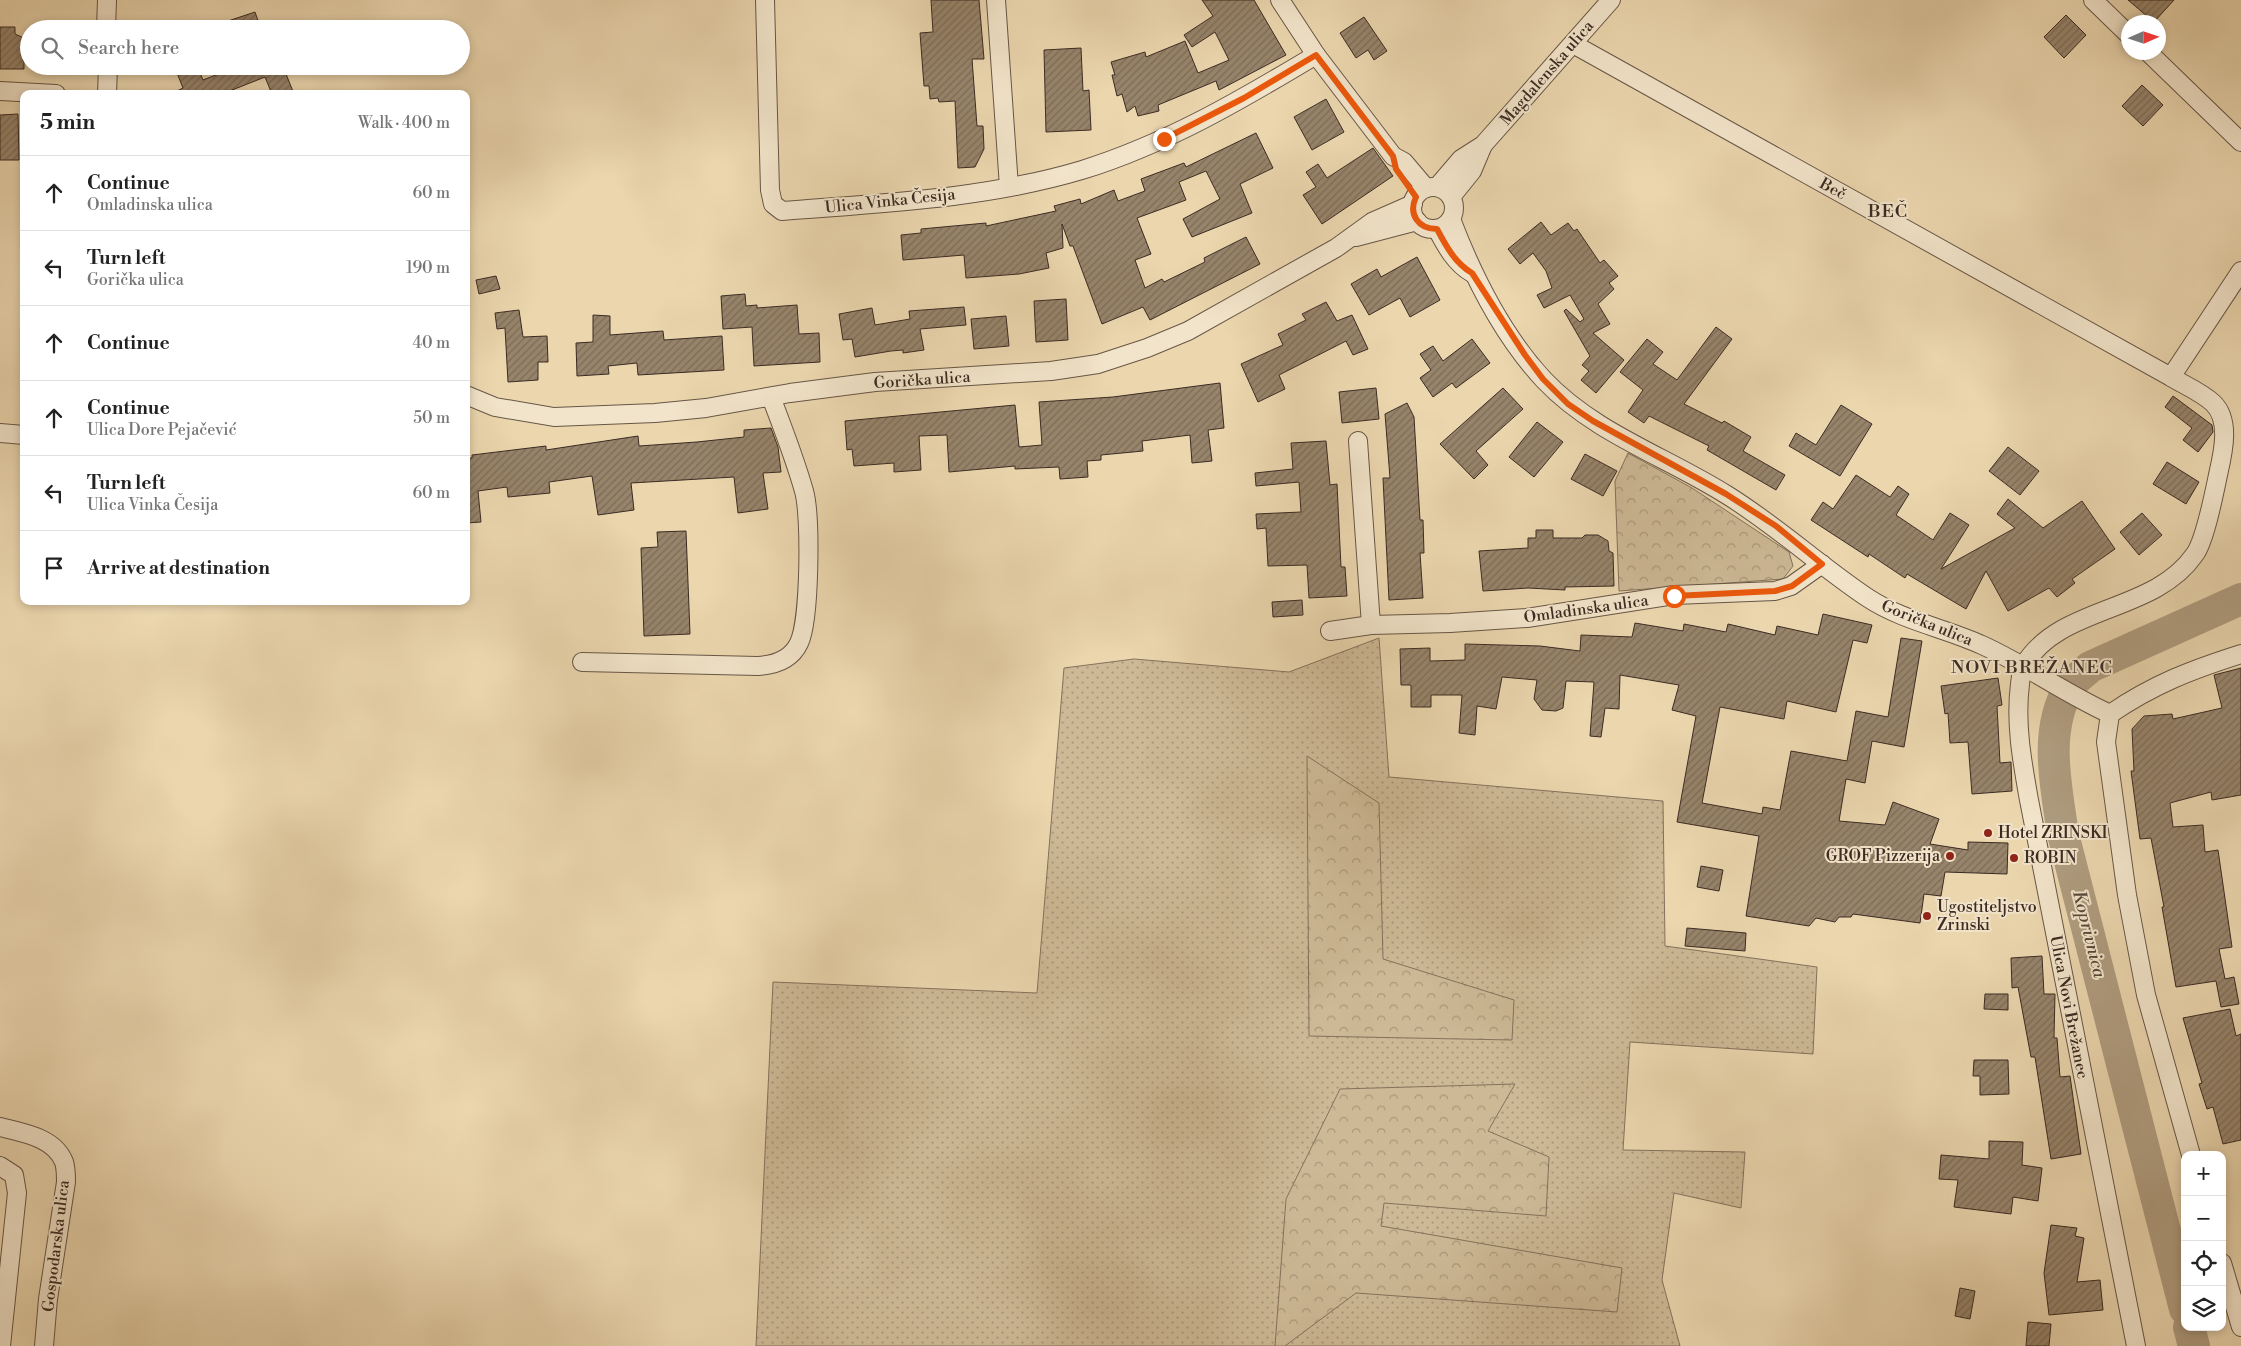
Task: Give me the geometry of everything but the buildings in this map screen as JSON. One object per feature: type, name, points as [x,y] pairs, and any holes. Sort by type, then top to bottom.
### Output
[{"type":"street","points":[[106,20],[107,0]]},
{"type":"street","name":"Ulica Vinka Česija","points":[[765,0],[770,190],[773,204],[782,211],[870,204],[1010,187],[1082,169],[1164,139],[1244,98],[1316,55]]},
{"type":"street","points":[[996,0],[1010,187]]},
{"type":"street","points":[[1280,0],[1316,55],[1393,156],[1396,169],[1428,195],[1454,208],[1451,219],[1443,227],[1437,229],[1426,228],[1417,221],[1412,210],[1428,195]]},
{"type":"street","name":"Magdalenska ulica","points":[[1428,195],[1472,171],[1484,145],[1611,0]]},
{"type":"street","points":[[2093,0],[2121,27]]},
{"type":"street","name":"Beč","points":[[1573,44],[2171,377]]},
{"type":"street","points":[[2156,60],[2241,142]]},
{"type":"street","points":[[107,90],[108,75]]},
{"type":"street","points":[[0,90],[20,91]]},
{"type":"street","name":"Gorička ulica","points":[[470,398],[495,407],[554,417],[655,413],[706,408],[875,382],[1050,371],[1098,364],[1147,348],[1188,330],[1353,238],[1372,222],[1428,195]]},
{"type":"street","name":"Gorička ulica","points":[[1451,219],[1469,258],[1472,273],[1525,355],[1543,379],[1568,404],[1593,421],[1726,494],[1776,526],[1822,564],[1884,607],[1980,644],[2103,711]]},
{"type":"street","name":"Gorička ulica","points":[[1353,238],[1417,221]]},
{"type":"street","name":"Gorička ulica","points":[[1437,229],[1448,251],[1463,268],[1472,273]]},
{"type":"street","points":[[2022,667],[2054,633],[2157,589],[2174,578],[2196,554],[2211,508],[2220,467],[2224,426],[2221,413],[2212,402],[2171,377],[2241,271]]},
{"type":"street","points":[[582,662],[758,666],[773,665],[792,653],[799,642],[804,623],[807,511],[804,492],[771,397]]},
{"type":"street","points":[[0,433],[20,435]]},
{"type":"street","points":[[1358,440],[1371,625]]},
{"type":"street","name":"Omladinska ulica","points":[[1330,630],[1371,625],[1450,623],[1527,618],[1674,596],[1775,591],[1792,586],[1822,564]]},
{"type":"street","points":[[2190,1151],[2146,995],[2127,895],[2103,711],[2186,672],[2241,654]]},
{"type":"street","name":"Ulica Novi Brežanec","points":[[2022,667],[2017,704],[2022,761],[2136,1346]]},
{"type":"street","name":"Gospodarska ulica","points":[[0,1127],[28,1134],[48,1143],[64,1163],[66,1182],[48,1299],[44,1346]]},
{"type":"street","points":[[0,1166],[14,1175],[17,1193],[1,1346]]},
{"type":"street","points":[[2226,1276],[2241,1327]]},
{"type":"green space","points":[[1628,453],[1692,488],[1789,552],[1793,566],[1783,579],[1619,591],[1615,481]]},
{"type":"green space","points":[[1379,638],[1389,777],[1663,801],[1665,946],[1817,967],[1813,1054],[1630,1042],[1623,1150],[1745,1152],[1741,1208],[1674,1193],[1662,1280],[1680,1346],[756,1346],[773,982],[1037,993],[1064,668],[1134,659],[1289,672]]},
{"type":"green space","points":[[1307,756],[1379,803],[1383,959],[1514,1000],[1512,1040],[1309,1036]]},
{"type":"green space","points":[[1515,1084],[1488,1131],[1549,1157],[1546,1216],[1384,1203],[1381,1226],[1622,1268],[1617,1312],[1356,1293],[1285,1346],[1275,1346],[1286,1199],[1340,1089]]},
{"type":"waterway","name":"Koprivnica","points":[[2181,1293],[2063,834],[2055,778],[2054,740],[2062,703],[2070,686],[2090,667],[2241,599]]},
{"type":"waterway","name":"Koprivnica","points":[[2190,1331],[2194,1346]]},
{"type":"place","name":"Hotel ZRINSKI","points":[[1988,833]]},
{"type":"place","name":"GROF Pizzerija","points":[[1950,856]]},
{"type":"place","name":"ROBIN","points":[[2014,858]]},
{"type":"place","name":"Ugostiteljstvo Zrinski","points":[[1927,916]]},
{"type":"district","name":"BEČ","points":[[1888,211]]},
{"type":"district","name":"NOVI BREŽANEC","points":[[2032,667]]},
{"type":"route","points":[[1164,139],[1205,120],[1316,55],[1393,156],[1396,169],[1416,197],[1412,210],[1417,221],[1426,228],[1437,229],[1448,251],[1463,268],[1472,273],[1507,330],[1543,379],[1568,404],[1593,421],[1726,494],[1776,526],[1822,564],[1792,586],[1775,591],[1674,596]]}]
